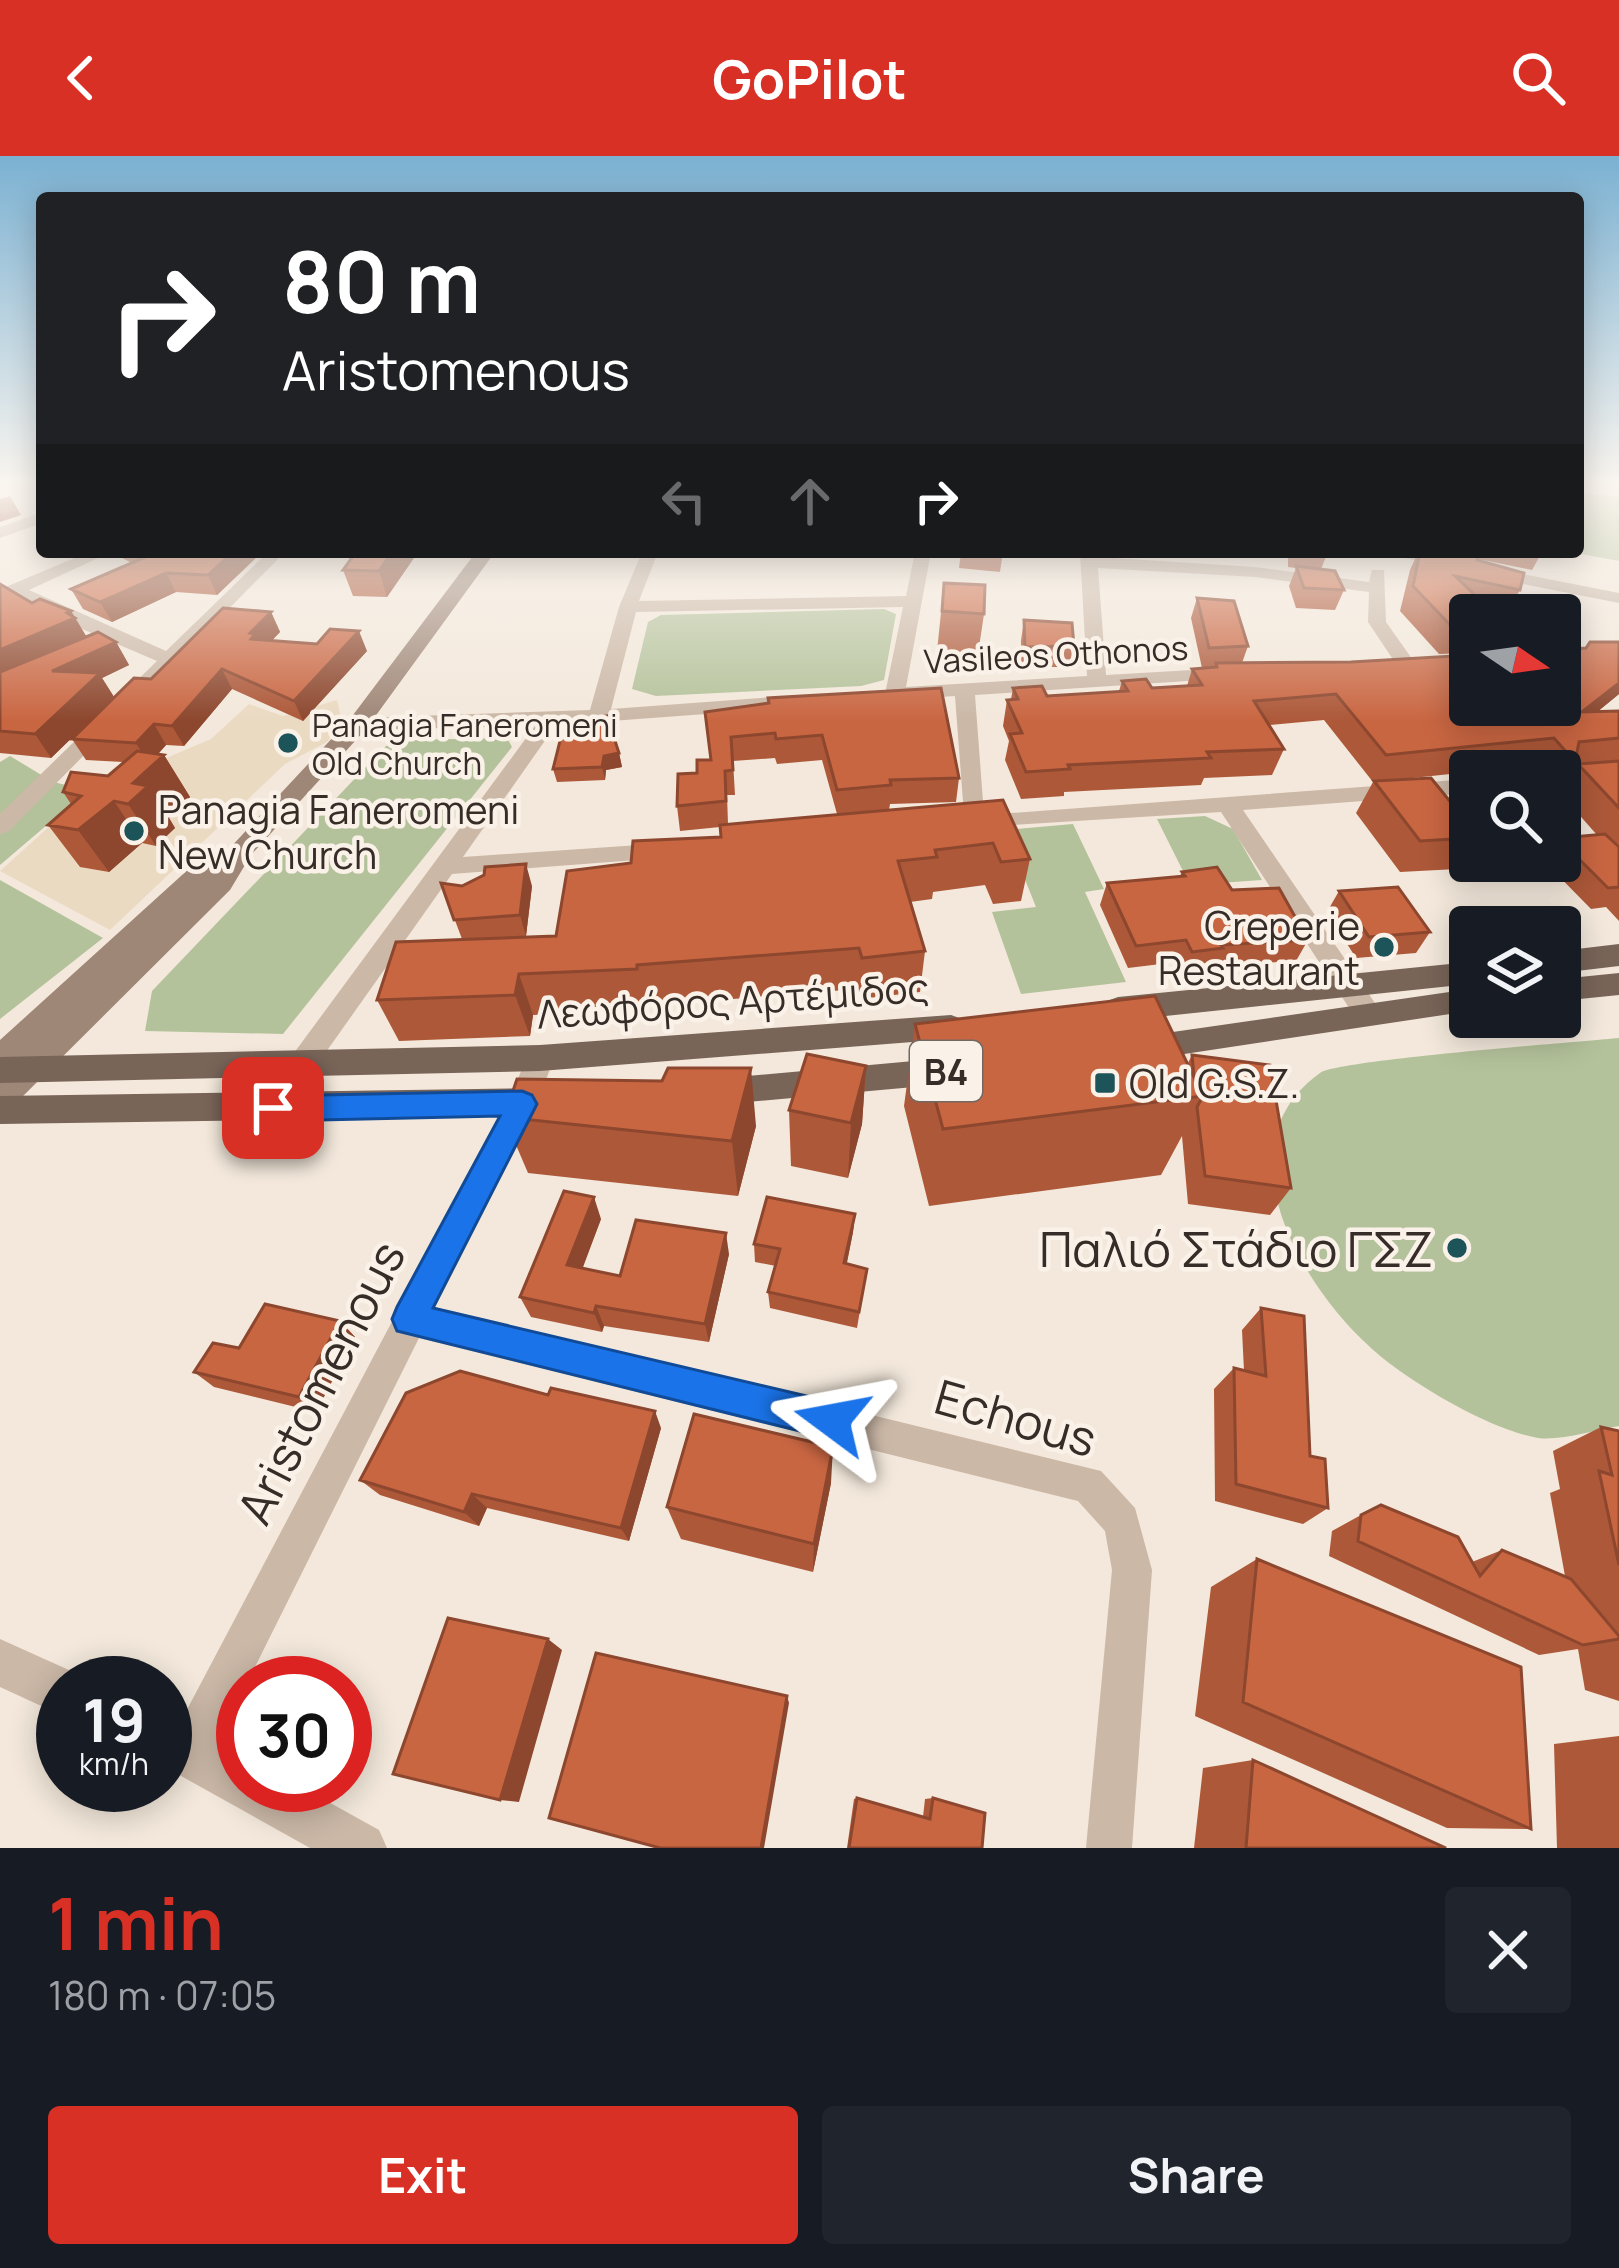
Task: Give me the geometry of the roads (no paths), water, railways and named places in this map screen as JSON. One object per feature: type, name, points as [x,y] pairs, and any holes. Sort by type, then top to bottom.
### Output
[{"type":"main road","points":[[0,1098],[9,1066],[220,883],[242,849],[358,724],[478,563]]},
{"type":"main road","points":[[1581,960],[1619,955]]},
{"type":"main road","points":[[1092,1012],[1449,975]]},
{"type":"main road","points":[[1581,988],[1619,984]]},
{"type":"main road","points":[[1110,1052],[1449,1003]]},
{"type":"main road","name":"Λεωφόρος Αρτέμιδος","points":[[9,1066],[540,1058],[835,1039],[975,1024]]},
{"type":"main road","name":"B4","points":[[687,1094],[979,1067]]},
{"type":"main road","points":[[0,1110],[569,1101]]},
{"type":"street","points":[[7,593],[77,563]]},
{"type":"street","points":[[0,827],[267,563]]},
{"type":"street","points":[[599,715],[628,607],[646,563]]},
{"type":"street","points":[[895,694],[921,563]]},
{"type":"street","points":[[1089,563],[1097,682]]},
{"type":"street","points":[[1155,563],[1376,588]]},
{"type":"street","points":[[1253,563],[1255,572]]},
{"type":"street","points":[[1381,664],[1416,663],[1377,622],[1376,588],[1383,563]]},
{"type":"street","points":[[1432,563],[1566,595],[1619,598]]},
{"type":"street","points":[[7,593],[109,643],[169,659]]},
{"type":"street","points":[[628,607],[913,601]]},
{"type":"street","name":"Vasileos Othonos","points":[[872,696],[1239,673]]},
{"type":"street","points":[[965,690],[961,824],[1449,789]]},
{"type":"street","points":[[358,724],[550,718],[827,699]]},
{"type":"street","points":[[304,1061],[550,718]]},
{"type":"street","points":[[1581,778],[1619,775]]},
{"type":"street","points":[[1228,805],[1367,1013]]},
{"type":"street","points":[[445,866],[688,849]]},
{"type":"street","name":"Aristomenous","points":[[192,1718],[409,1319],[522,1104],[540,1058]]},
{"type":"street","name":"Echous","points":[[409,1319],[1088,1484],[1112,1503],[1126,1530],[1132,1570],[1109,1848]]},
{"type":"street","points":[[0,1662],[36,1679]]},
{"type":"street","points":[[296,1812],[361,1848]]},
{"type":"place","name":"Panagia Faneromeni Old Church","points":[[288,743]]},
{"type":"place","name":"Panagia Faneromeni New Church","points":[[134,831]]},
{"type":"place","name":"Creperie Restaurant","points":[[1384,947]]},
{"type":"place","name":"Old G.S.Z.","points":[[1105,1083]]},
{"type":"place","name":"Παλιό Στάδιο ΓΣΖ","points":[[1457,1248]]}]
